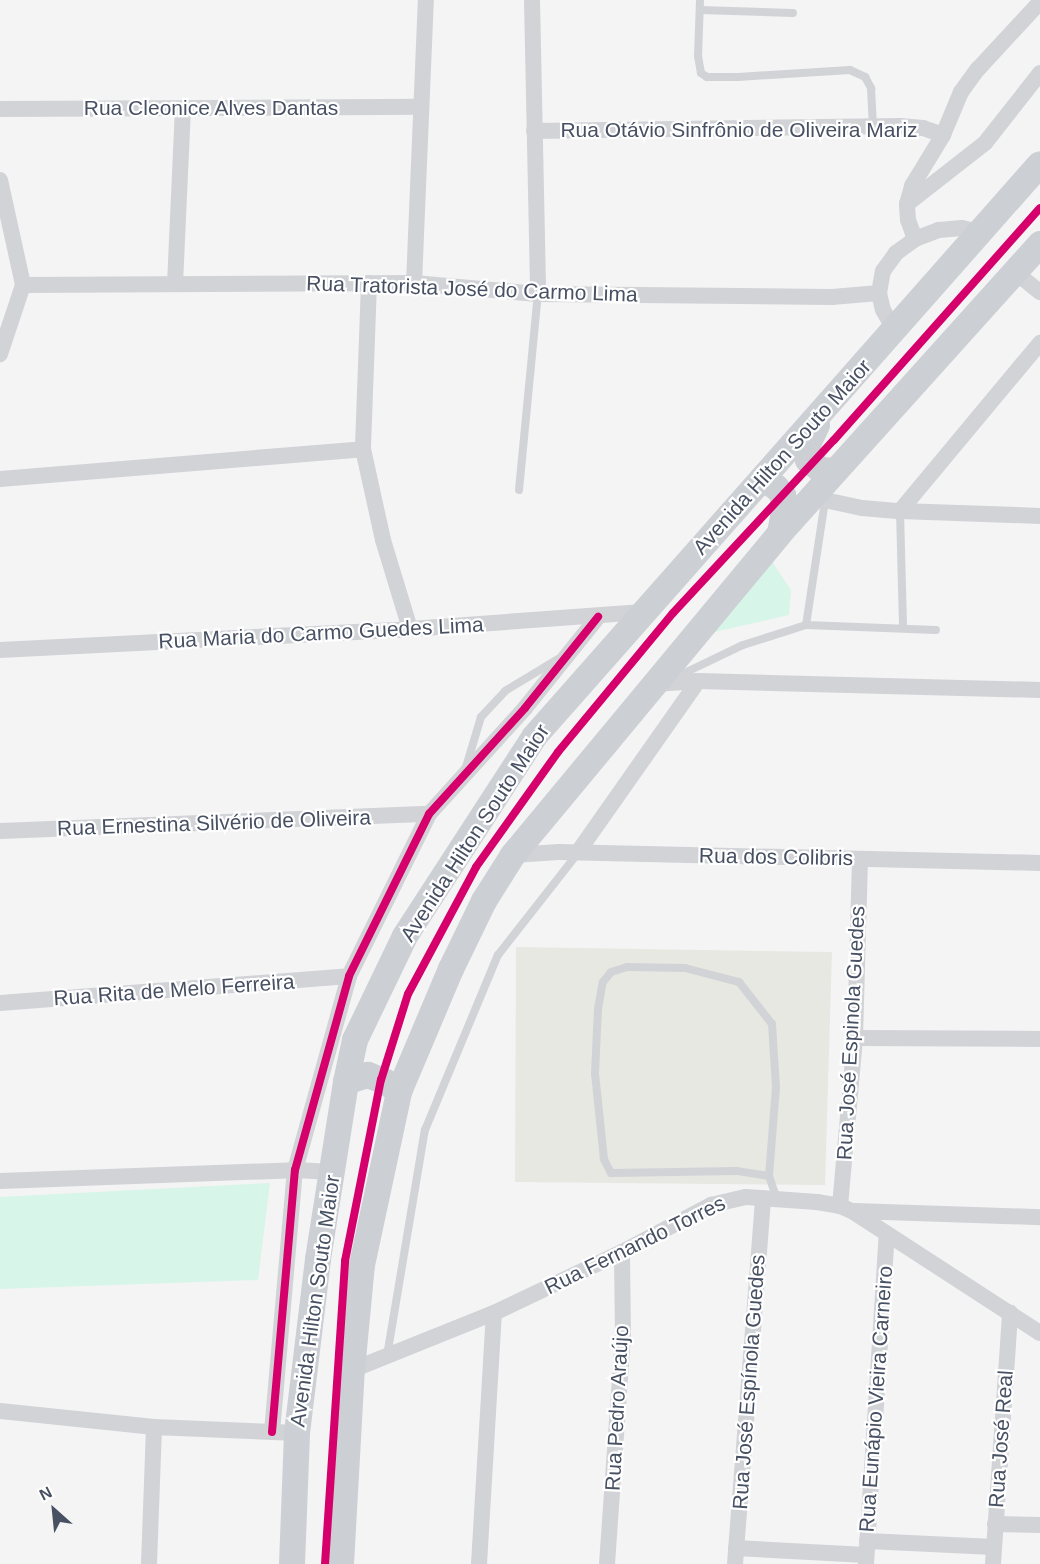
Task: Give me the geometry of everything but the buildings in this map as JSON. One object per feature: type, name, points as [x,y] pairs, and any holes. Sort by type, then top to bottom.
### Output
[{"type":"main road","name":"Avenida Hilton Souto Maior","points":[[292,1564],[297,1433],[318,1259],[346,1082],[355,1040],[405,936],[455,855],[534,736],[642,612],[824,412],[1040,164]]},
{"type":"main road","name":"Avenida Hilton Souto Maior","points":[[340,1564],[352,1370],[362,1265],[399,1092],[451,969],[484,901],[513,855],[662,682],[780,533],[818,499],[835,471],[1040,244]]},
{"type":"main road","points":[[824,412],[806,453],[814,467],[835,471]]},
{"type":"main road","points":[[762,479],[776,487],[783,495],[784,511],[780,533]]},
{"type":"main road","points":[[346,1082],[368,1075],[386,1082],[399,1092]]},
{"type":"street","points":[[414,283],[426,0]]},
{"type":"street","points":[[532,0],[538,294]]},
{"type":"street","points":[[915,239],[908,220],[907,204],[912,186],[943,135],[969,79],[1040,2]]},
{"type":"street","points":[[907,204],[985,143],[1040,74]]},
{"type":"street","name":"Rua Cleonice Alves Dantas","points":[[0,109],[421,107]]},
{"type":"street","points":[[175,284],[183,108]]},
{"type":"street","name":"Rua Otávio Sinfrônio de Oliveira Mariz","points":[[534,131],[873,126],[923,129],[943,135]]},
{"type":"street","points":[[0,180],[23,285],[0,354]]},
{"type":"street","points":[[895,331],[883,310],[879,293],[883,270],[897,253],[915,239],[939,230],[962,228],[980,232]]},
{"type":"street","points":[[1015,272],[1040,292]]},
{"type":"street","points":[[369,283],[363,449],[383,540],[410,629]]},
{"type":"street","name":"Rua Tratorista José do Carmo Lima","points":[[23,285],[414,283],[538,294],[832,297],[879,293]]},
{"type":"street","points":[[900,511],[1040,343]]},
{"type":"street","points":[[0,480],[363,449]]},
{"type":"street","points":[[818,499],[900,511],[1040,516]]},
{"type":"street","name":"Rua Maria do Carmo Guedes Lima","points":[[0,650],[410,629],[642,612]]},
{"type":"street","name":"Avenida Hilton Souto Maior","points":[[272,1432],[295,1170],[349,976],[429,814],[525,708],[598,617]]},
{"type":"street","points":[[578,852],[698,681]]},
{"type":"street","points":[[662,682],[1040,690]]},
{"type":"street","name":"Rua Ernestina Silvério de Oliveira","points":[[0,831],[429,814]]},
{"type":"street","name":"Rua dos Colibris","points":[[513,855],[578,852],[1040,863]]},
{"type":"street","name":"Rua José Espinola Guedes","points":[[846,1208],[855,1038],[860,860]]},
{"type":"street","name":"Rua Rita de Melo Ferreira","points":[[0,1003],[349,976]]},
{"type":"street","points":[[855,1038],[1040,1040]]},
{"type":"street","points":[[0,1181],[295,1170],[332,1172]]},
{"type":"street","name":"Rua Fernando Torres","points":[[352,1370],[494,1313],[622,1252],[711,1205],[730,1198],[846,1208],[1040,1333]]},
{"type":"street","name":"Rua José Espínola Guedes","points":[[735,1556],[770,1200]]},
{"type":"street","points":[[846,1208],[1040,1217]]},
{"type":"street","name":"Rua Eunápio Vieira Carneiro","points":[[866,1553],[887,1234]]},
{"type":"street","name":"Rua Pedro Araújo","points":[[607,1564],[623,1337],[622,1252]]},
{"type":"street","points":[[479,1564],[494,1313]]},
{"type":"street","name":"Rua José Real","points":[[993,1564],[1010,1313]]},
{"type":"street","points":[[0,1411],[154,1427],[297,1433]]},
{"type":"street","points":[[149,1564],[154,1427]]},
{"type":"street","points":[[995,1524],[1040,1525]]},
{"type":"street","points":[[735,1556],[994,1547]]},
{"type":"lane","points":[[700,0],[698,57],[701,73],[707,77],[738,77],[850,70],[865,77],[871,88],[873,126]]},
{"type":"lane","points":[[700,10],[793,13]]},
{"type":"lane","points":[[519,490],[538,294]]},
{"type":"lane","points":[[806,625],[818,499]]},
{"type":"lane","points":[[900,511],[903,628]]},
{"type":"lane","points":[[662,682],[743,645],[806,625],[936,630]]},
{"type":"lane","points":[[463,776],[481,717],[505,691],[572,650]]},
{"type":"lane","points":[[387,1356],[425,1130],[498,955],[578,852]]},
{"type":"lane","points":[[769,1176],[736,1171],[611,1173],[604,1160],[595,1074],[598,1009],[603,982],[611,972],[627,967],[685,968],[739,982],[772,1024],[776,1087],[769,1176],[770,1200]]},
{"type":"shaded area","points":[[516,947],[832,952],[825,1185],[515,1182]]},
{"type":"green space","points":[[765,551],[791,590],[789,615],[684,639]]},
{"type":"green space","points":[[270,1183],[258,1280],[0,1289],[0,1197]]},
{"type":"cycle path","points":[[325,1564],[345,1261],[381,1080],[408,994],[476,867],[558,752],[673,613],[834,440],[1040,208]]},
{"type":"cycle path","points":[[272,1432],[295,1170],[349,976],[429,814],[525,708],[598,617]]}]
